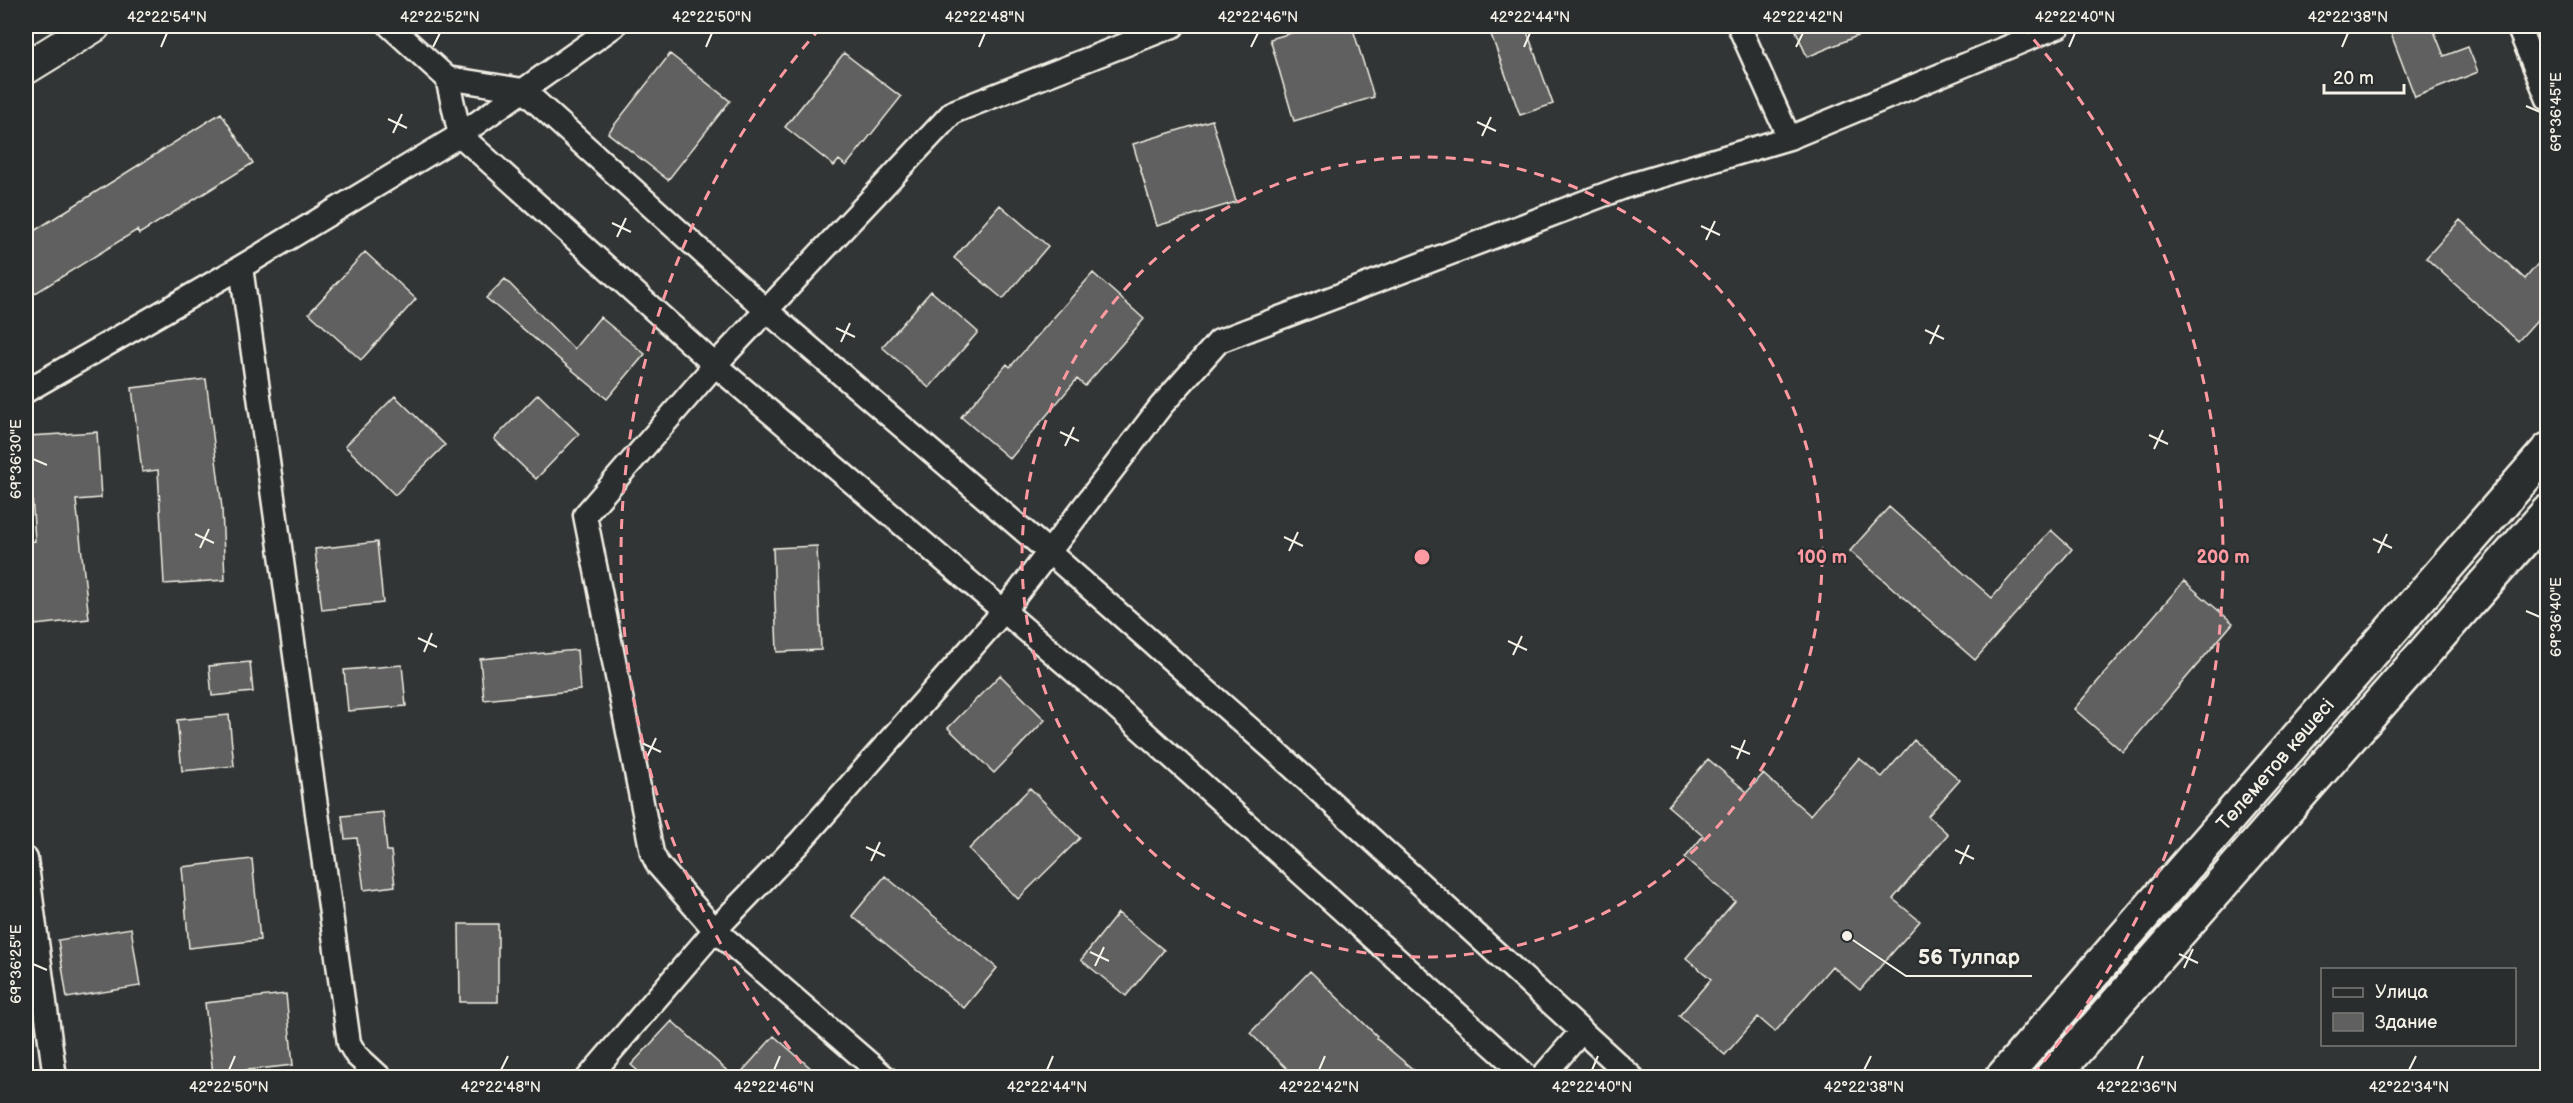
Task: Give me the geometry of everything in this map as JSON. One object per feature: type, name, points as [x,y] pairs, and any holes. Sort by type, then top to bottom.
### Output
[{"type":"main road","name":"Төлеметов көшесі","points":[[2002,1077],[2547,450]]},
{"type":"main road","name":"Төлеметов көшесі","points":[[2051,1077],[2547,518]]},
{"type":"main road","points":[[2174,880],[2208,899]]},
{"type":"street","points":[[26,68],[94,26]]},
{"type":"street","points":[[390,26],[447,78],[523,90],[766,310],[1050,553],[1274,750],[1634,1077]]},
{"type":"street","points":[[26,391],[241,267],[460,135],[614,26]]},
{"type":"street","points":[[886,1077],[715,930],[658,865],[652,853],[585,515],[715,365],[953,112],[1173,26]]},
{"type":"street","points":[[1739,26],[1789,138]]},
{"type":"street","points":[[588,1077],[715,930],[800,843],[1004,612],[1161,406],[1219,341],[1627,186],[1789,138],[2059,26]]},
{"type":"street","points":[[2518,26],[2547,99]]},
{"type":"street","points":[[447,78],[460,135],[715,365],[1123,713],[1529,1077]]},
{"type":"street","points":[[241,267],[349,1042],[357,1055],[381,1077]]},
{"type":"street","points":[[26,859],[55,1077]]},
{"type":"street","points":[[1541,1077],[1582,1031]]},
{"type":"building","points":[[1316,26],[1352,26],[1374,97],[1294,121],[1270,39]]},
{"type":"building","points":[[1488,26],[1525,26],[1553,104],[1520,115]]},
{"type":"building","points":[[1794,26],[1881,26],[1807,57]]},
{"type":"building","points":[[2388,26],[2432,26],[2444,56],[2468,47],[2478,72],[2415,97]]},
{"type":"building","points":[[844,53],[901,97],[846,166],[839,160],[834,166],[785,127]]},
{"type":"building","points":[[670,54],[730,101],[668,180],[608,133]]},
{"type":"building","points":[[221,113],[253,163],[139,234],[137,230],[26,299],[26,236]]},
{"type":"building","points":[[1212,120],[1236,202],[1157,226],[1133,144]]},
{"type":"building","points":[[1000,205],[1048,246],[1003,299],[954,258]]},
{"type":"building","points":[[2460,220],[2525,279],[2547,253],[2547,309],[2518,341],[2426,258]]},
{"type":"building","points":[[365,252],[416,299],[361,360],[309,313]]},
{"type":"building","points":[[1093,273],[1144,319],[1085,386],[1077,379],[1010,459],[961,417],[1007,364],[1010,367]]},
{"type":"building","points":[[505,279],[574,349],[600,317],[645,354],[607,399],[486,298]]},
{"type":"building","points":[[931,291],[978,332],[929,388],[882,347]]},
{"type":"building","points":[[206,379],[222,508],[225,580],[164,584],[158,470],[142,472],[132,388]]},
{"type":"building","points":[[538,394],[579,434],[536,479],[494,439]]},
{"type":"building","points":[[395,396],[445,445],[395,495],[345,446]]},
{"type":"building","points":[[97,432],[101,498],[76,500],[89,619],[35,625],[26,542],[35,541],[28,436]]},
{"type":"building","points":[[1889,507],[1992,598],[2051,530],[2072,549],[1975,660],[1850,551]]},
{"type":"building","points":[[377,542],[383,603],[322,610],[315,549]]},
{"type":"building","points":[[817,546],[821,650],[777,652],[773,548]]},
{"type":"building","points":[[2184,581],[2233,623],[2123,752],[2074,709]]},
{"type":"building","points":[[577,650],[580,690],[484,700],[480,659]]},
{"type":"building","points":[[250,662],[253,692],[212,696],[209,666]]},
{"type":"building","points":[[402,665],[406,706],[348,711],[344,670]]},
{"type":"building","points":[[1000,675],[1045,720],[994,773],[948,728]]},
{"type":"building","points":[[229,715],[234,766],[182,771],[177,720]]},
{"type":"building","points":[[1914,740],[1960,780],[1928,816],[1948,834],[1893,899],[1920,921],[1860,990],[1832,966],[1775,1032],[1758,1017],[1725,1055],[1679,1016],[1711,979],[1686,958],[1735,901],[1685,858],[1703,836],[1668,806],[1708,759],[1747,792],[1763,774],[1810,815],[1859,758],[1882,777]]},
{"type":"building","points":[[1030,788],[1080,838],[1018,899],[969,849]]},
{"type":"building","points":[[383,812],[387,851],[391,851],[395,886],[364,890],[357,838],[345,839],[342,816]]},
{"type":"building","points":[[252,859],[260,940],[189,948],[182,867]]},
{"type":"building","points":[[885,876],[997,968],[964,1008],[852,916]]},
{"type":"building","points":[[1118,913],[1164,950],[1126,996],[1081,960]]},
{"type":"building","points":[[459,924],[498,924],[498,1002],[460,1002]]},
{"type":"building","points":[[131,928],[140,986],[67,998],[58,940]]},
{"type":"building","points":[[1310,971],[1377,1036],[1376,1038],[1422,1077],[1296,1077],[1250,1033]]},
{"type":"building","points":[[286,994],[293,1065],[213,1074],[205,1003]]},
{"type":"building","points":[[672,1021],[734,1077],[645,1077],[631,1065]]},
{"type":"building","points":[[774,1036],[821,1077],[737,1077]]},
{"type":"place","name":"56 Тулпар","points":[[1847,936]]}]
